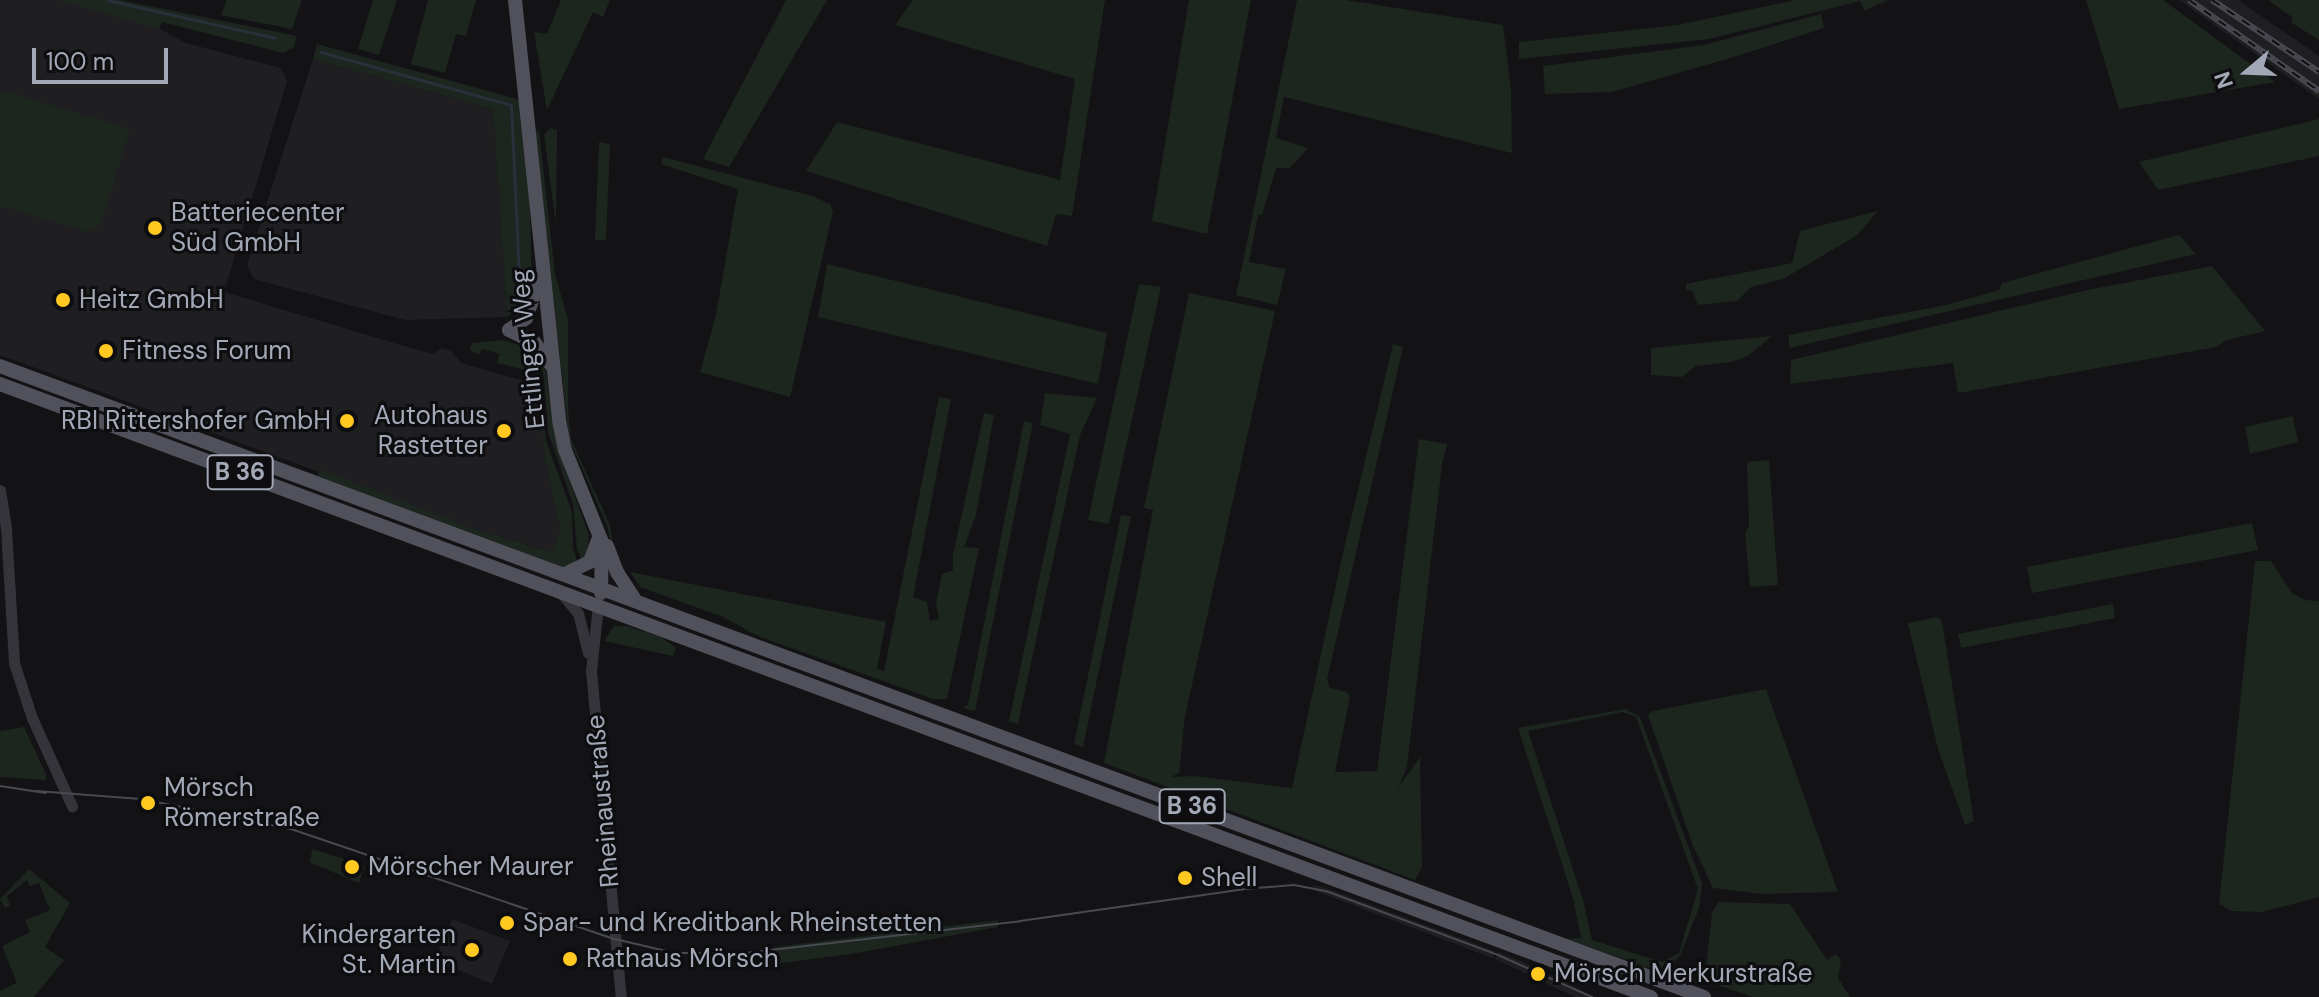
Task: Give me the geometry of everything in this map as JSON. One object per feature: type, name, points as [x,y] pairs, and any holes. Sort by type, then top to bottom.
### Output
[{"type":"main road","name":"Ettlinger Weg","points":[[515,0],[553,367],[565,450],[597,523],[603,554],[598,605]]},
{"type":"main road","points":[[543,265],[532,308],[526,318],[509,330],[534,342],[553,367]]},
{"type":"main road","name":"B 36","points":[[1,374],[567,573],[1704,997]]},
{"type":"main road","name":"B 36","points":[[1,374],[558,590],[1651,997]]},
{"type":"main road","points":[[567,573],[584,566],[595,553],[597,523]]},
{"type":"main road","points":[[597,523],[617,572],[634,599]]},
{"type":"street","points":[[0,490],[6,528],[14,663],[32,718],[72,806]]},
{"type":"street","points":[[558,590],[578,613],[591,670]]},
{"type":"street","name":"Rheinaustraße","points":[[598,605],[591,670],[621,997]]},
{"type":"shaded area","points":[[0,0],[59,0],[154,26],[186,43],[281,68],[287,81],[224,292],[433,354],[442,348],[451,351],[461,363],[538,385],[545,459],[560,528],[554,549],[547,551],[472,528],[0,355]]},
{"type":"shaded area","points":[[58,0],[120,0],[297,36],[294,47],[283,53],[162,22],[159,29]]},
{"type":"shaded area","points":[[227,0],[302,0],[292,29],[221,15]]},
{"type":"shaded area","points":[[373,0],[397,0],[379,55],[358,49]]},
{"type":"shaded area","points":[[428,0],[476,0],[466,36],[456,34],[445,73],[411,64]]},
{"type":"shaded area","points":[[561,0],[610,0],[603,17],[593,12],[547,110],[534,32],[547,34]]},
{"type":"shaded area","points":[[786,0],[827,0],[729,167],[703,159]]},
{"type":"shaded area","points":[[913,0],[1105,0],[1072,216],[1056,214],[1047,246],[806,171],[837,122],[1060,180],[1075,79],[895,25]]},
{"type":"shaded area","points":[[1189,0],[1251,0],[1207,234],[1152,221]]},
{"type":"shaded area","points":[[1297,0],[1346,0],[1503,25],[1511,89],[1512,153],[1284,97],[1276,138],[1308,148],[1290,168],[1276,168],[1262,215],[1258,215],[1249,262],[1286,269],[1277,305],[1236,295]]},
{"type":"shaded area","points":[[1795,0],[1888,0],[1864,11],[1860,1],[1709,39],[1519,59],[1519,42],[1678,25]]},
{"type":"shaded area","points":[[2086,0],[2163,0],[2275,82],[2119,109]]},
{"type":"shaded area","points":[[2179,0],[2238,0],[2319,56],[2319,99]]},
{"type":"shaded area","points":[[2268,0],[2319,0],[2319,40],[2292,23],[2292,17]]},
{"type":"shaded area","points":[[1821,14],[1824,28],[1737,56],[1612,92],[1545,94],[1543,66],[1704,45]]},
{"type":"shaded area","points":[[317,44],[521,100],[530,208],[532,290],[529,302],[507,317],[493,109],[313,59]]},
{"type":"shaded area","points":[[313,59],[493,109],[507,317],[405,320],[254,279],[247,265]]},
{"type":"shaded area","points":[[1,90],[130,129],[101,223],[89,232],[0,206]]},
{"type":"shaded area","points":[[2319,119],[2319,156],[2158,190],[2139,162]]},
{"type":"shaded area","points":[[550,128],[557,130],[556,224],[544,135]]},
{"type":"shaded area","points":[[535,131],[539,131],[555,274],[568,320],[571,439],[610,525],[615,558],[607,526],[569,439]]},
{"type":"shaded area","points":[[599,142],[610,144],[606,240],[595,240]]},
{"type":"shaded area","points":[[663,157],[812,196],[830,204],[833,211],[790,397],[700,372],[716,315],[738,189],[661,164]]},
{"type":"shaded area","points":[[1878,211],[1856,236],[1783,279],[1751,287],[1737,301],[1698,305],[1693,292],[1686,289],[1686,284],[1792,263],[1800,231]]},
{"type":"shaded area","points":[[2179,235],[2196,254],[1789,348],[1789,335],[1946,305],[1999,290],[2002,283]]},
{"type":"shaded area","points":[[827,264],[1107,333],[1098,384],[818,317]]},
{"type":"shaded area","points":[[2212,266],[2265,331],[2227,340],[2216,347],[1958,393],[1953,363],[1790,384],[1791,360],[2088,290]]},
{"type":"shaded area","points":[[1139,284],[1161,287],[1109,524],[1088,520]]},
{"type":"shaded area","points":[[1189,293],[1275,311],[1185,716],[1179,773],[1171,777],[1194,776],[1292,788],[1342,557],[1393,344],[1403,347],[1327,680],[1330,688],[1347,692],[1350,697],[1335,772],[1377,771],[1419,439],[1447,444],[1442,464],[1407,767],[1398,788],[1420,757],[1422,868],[1415,880],[1104,763],[1153,510],[1144,508]]},
{"type":"shaded area","points":[[1772,336],[1748,356],[1731,362],[1696,366],[1682,377],[1651,375],[1651,348]]},
{"type":"shaded area","points":[[503,340],[524,347],[538,367],[546,441],[572,512],[573,547],[578,565],[565,568],[318,476],[319,469],[472,528],[547,551],[554,549],[560,528],[545,459],[537,373],[497,363],[499,354],[491,351],[482,349],[479,355],[470,350],[472,343]]},
{"type":"shaded area","points":[[538,355],[546,372],[557,447],[589,535],[587,555],[582,561],[577,549],[573,504],[548,432],[544,378]]},
{"type":"shaded area","points":[[1045,393],[1097,398],[1080,435],[1018,724],[1009,721],[1070,434],[1040,425]]},
{"type":"shaded area","points":[[939,397],[951,399],[913,597],[927,602],[930,621],[939,619],[936,603],[942,574],[953,570],[953,555],[984,413],[994,415],[976,515],[964,547],[979,548],[947,699],[933,699],[758,636],[723,617],[640,587],[630,572],[886,622],[877,668],[884,671]]},
{"type":"shaded area","points":[[2293,416],[2298,442],[2250,454],[2245,427]]},
{"type":"shaded area","points":[[1024,421],[1033,423],[975,711],[963,708],[968,705]]},
{"type":"shaded area","points":[[1769,460],[1778,585],[1750,587],[1745,533],[1749,526],[1747,462]]},
{"type":"shaded area","points":[[1121,515],[1131,516],[1083,747],[1074,744]]},
{"type":"shaded area","points":[[2252,523],[2258,550],[2032,593],[2027,567]]},
{"type":"shaded area","points":[[2255,561],[2271,561],[2292,593],[2305,600],[2319,601],[2319,897],[2262,912],[2232,911],[2219,904]]},
{"type":"shaded area","points":[[2113,604],[2115,618],[1961,648],[1958,634]]},
{"type":"shaded area","points":[[1938,617],[1942,622],[1974,821],[1965,825],[1938,749],[1908,623]]},
{"type":"shaded area","points":[[614,626],[627,626],[661,637],[676,648],[673,656],[604,641]]},
{"type":"shaded area","points":[[1766,689],[1838,892],[1762,894],[1713,888],[1693,846],[1648,715],[1653,711]]},
{"type":"shaded area","points":[[1626,709],[1640,717],[1702,883],[1699,908],[1680,956],[1663,973],[1568,939],[1581,938],[1573,898],[1518,728]],"holes":[[[1623,712],[1636,717],[1698,889],[1679,953],[1662,962],[1592,940],[1583,900],[1528,731]]]},
{"type":"shaded area","points":[[24,727],[46,780],[0,777],[0,731]]},
{"type":"shaded area","points":[[313,849],[365,866],[359,883],[309,862]]},
{"type":"shaded area","points":[[29,869],[70,903],[45,947],[64,960],[34,997],[0,997],[0,991],[17,983],[2,946],[30,932],[25,920],[50,910],[39,883],[30,886],[27,880],[7,896],[10,906],[5,908],[0,899]]},
{"type":"shaded area","points":[[1312,885],[1495,951],[1492,958],[1316,891]]},
{"type":"shaded area","points":[[1719,902],[1790,904],[1827,960],[1836,954],[1841,959],[1838,978],[1850,997],[1753,997],[1717,985],[1706,968],[1712,912]]},
{"type":"shaded area","name":"Kindergarten St. Martin","points":[[452,919],[510,941],[492,984],[434,960]]},
{"type":"shaded area","points":[[998,920],[998,927],[851,954],[774,964],[774,947]]},
{"type":"shaded area","points":[[1498,952],[1596,997],[1575,997],[1495,959]]},
{"type":"waterway","points":[[107,0],[275,38]]},
{"type":"waterway","points":[[321,52],[511,105],[520,294]]},
{"type":"tram line","points":[[0,786],[45,793]]},
{"type":"tram line","points":[[36,791],[141,799],[291,829],[615,939],[674,953],[745,953],[1294,885],[1326,891],[1498,955],[1592,997]]},
{"type":"railway","points":[[2189,0],[2319,91]]},
{"type":"railway","points":[[2212,0],[2319,72]]},
{"type":"place","name":"Batteriecenter Süd GmbH","points":[[155,228]]},
{"type":"place","name":"Heitz GmbH","points":[[63,300]]},
{"type":"place","name":"Fitness Forum","points":[[106,351]]},
{"type":"place","name":"RBI Rittershofer GmbH","points":[[347,421]]},
{"type":"place","name":"Autohaus Rastetter","points":[[504,431]]},
{"type":"place","name":"Mörsch Römerstraße","points":[[148,803]]},
{"type":"place","name":"Mörscher Maurer","points":[[352,867]]},
{"type":"place","name":"Shell","points":[[1185,878]]},
{"type":"place","name":"Spar- und Kreditbank Rheinstetten","points":[[507,923]]},
{"type":"place","name":"Kindergarten St. Martin","points":[[472,950]]},
{"type":"place","name":"Rathaus Mörsch","points":[[570,959]]},
{"type":"place","name":"Mörsch Merkurstraße","points":[[1538,974]]}]
